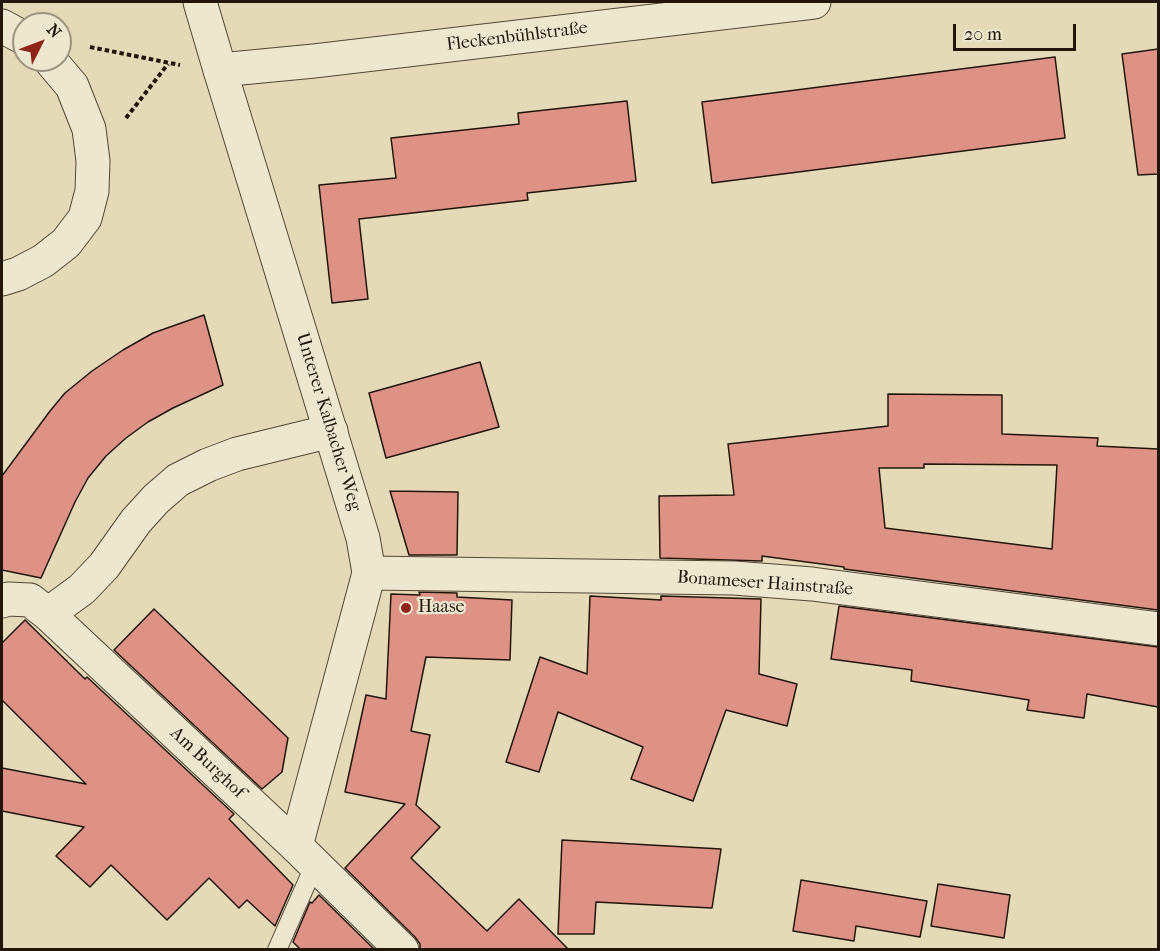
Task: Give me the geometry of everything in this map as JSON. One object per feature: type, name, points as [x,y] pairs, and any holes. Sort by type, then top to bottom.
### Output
[{"type":"street","name":"Unterer Kalbacher Weg","points":[[200,2],[363,538],[369,573],[306,855]]},
{"type":"street","name":"Fleckenbühlstraße","points":[[220,70],[814,2]]},
{"type":"street","points":[[2,279],[18,274],[43,261],[66,243],[85,218],[92,191],[93,161],[89,129],[72,86],[60,72]]},
{"type":"street","points":[[48,614],[82,589],[104,566],[136,521],[178,480],[237,454],[331,431]]},
{"type":"street","name":"Bonameser Hainstraße","points":[[369,573],[734,578],[812,584],[1158,629]]},
{"type":"street","name":"Am Burghof","points":[[2,602],[8,599],[30,600],[48,614],[306,855],[402,950]]},
{"type":"lane","points":[[277,950],[306,855]]},
{"type":"path","points":[[85,46],[168,64],[220,70]]},
{"type":"path","points":[[93,161],[168,64]]},
{"type":"building","points":[[1158,49],[1158,174],[1138,175],[1122,54]]},
{"type":"building","points":[[1055,57],[1065,138],[712,183],[702,102]]},
{"type":"building","points":[[627,101],[636,181],[527,193],[528,200],[359,219],[368,299],[332,303],[319,185],[396,178],[391,138],[519,124],[518,113]]},
{"type":"building","points":[[204,315],[223,385],[148,422],[106,456],[88,478],[75,502],[41,578],[2,570],[2,476],[50,411],[65,393],[123,350],[153,333]]},
{"type":"building","points":[[480,362],[499,427],[386,458],[369,393]]},
{"type":"building","points":[[888,394],[1002,395],[1002,434],[1098,438],[1097,446],[1158,449],[1158,610],[844,569],[844,567],[762,556],[762,561],[660,558],[659,496],[734,495],[728,444],[888,426]],"holes":[[[924,464],[1057,465],[1052,549],[885,528],[879,468],[924,468]]]},
{"type":"building","points":[[390,491],[458,492],[457,555],[409,555]]},
{"type":"building","points":[[419,592],[457,593],[457,597],[512,600],[510,660],[426,657],[411,731],[430,735],[416,805],[440,827],[411,858],[487,931],[519,899],[569,950],[420,950],[420,944],[415,937],[345,868],[405,804],[345,792],[366,695],[386,699],[391,594],[420,595]]},
{"type":"building","points":[[590,596],[661,600],[661,596],[761,599],[759,674],[797,684],[787,726],[726,710],[693,801],[631,779],[643,747],[558,712],[539,772],[506,762],[540,657],[587,674]]},
{"type":"building","points":[[839,606],[1158,647],[1158,707],[1087,694],[1084,718],[1027,710],[1029,700],[911,681],[912,670],[831,659]]},
{"type":"building","points":[[154,609],[288,738],[282,772],[262,789],[114,650]]},
{"type":"building","points":[[25,620],[85,679],[87,677],[234,814],[229,819],[293,885],[275,926],[247,900],[239,908],[209,878],[167,920],[111,865],[90,887],[56,856],[84,827],[2,811],[2,768],[86,784],[2,700],[2,643]]},
{"type":"building","points":[[562,840],[721,849],[712,908],[596,902],[594,934],[558,934]]},
{"type":"building","points":[[801,880],[927,901],[920,937],[856,926],[854,941],[793,931]]},
{"type":"building","points":[[938,884],[1010,895],[1004,938],[931,926]]},
{"type":"building","points":[[319,895],[375,950],[301,950],[293,942],[310,902],[312,903]]},
{"type":"place","name":"Haase","points":[[406,608]]}]
